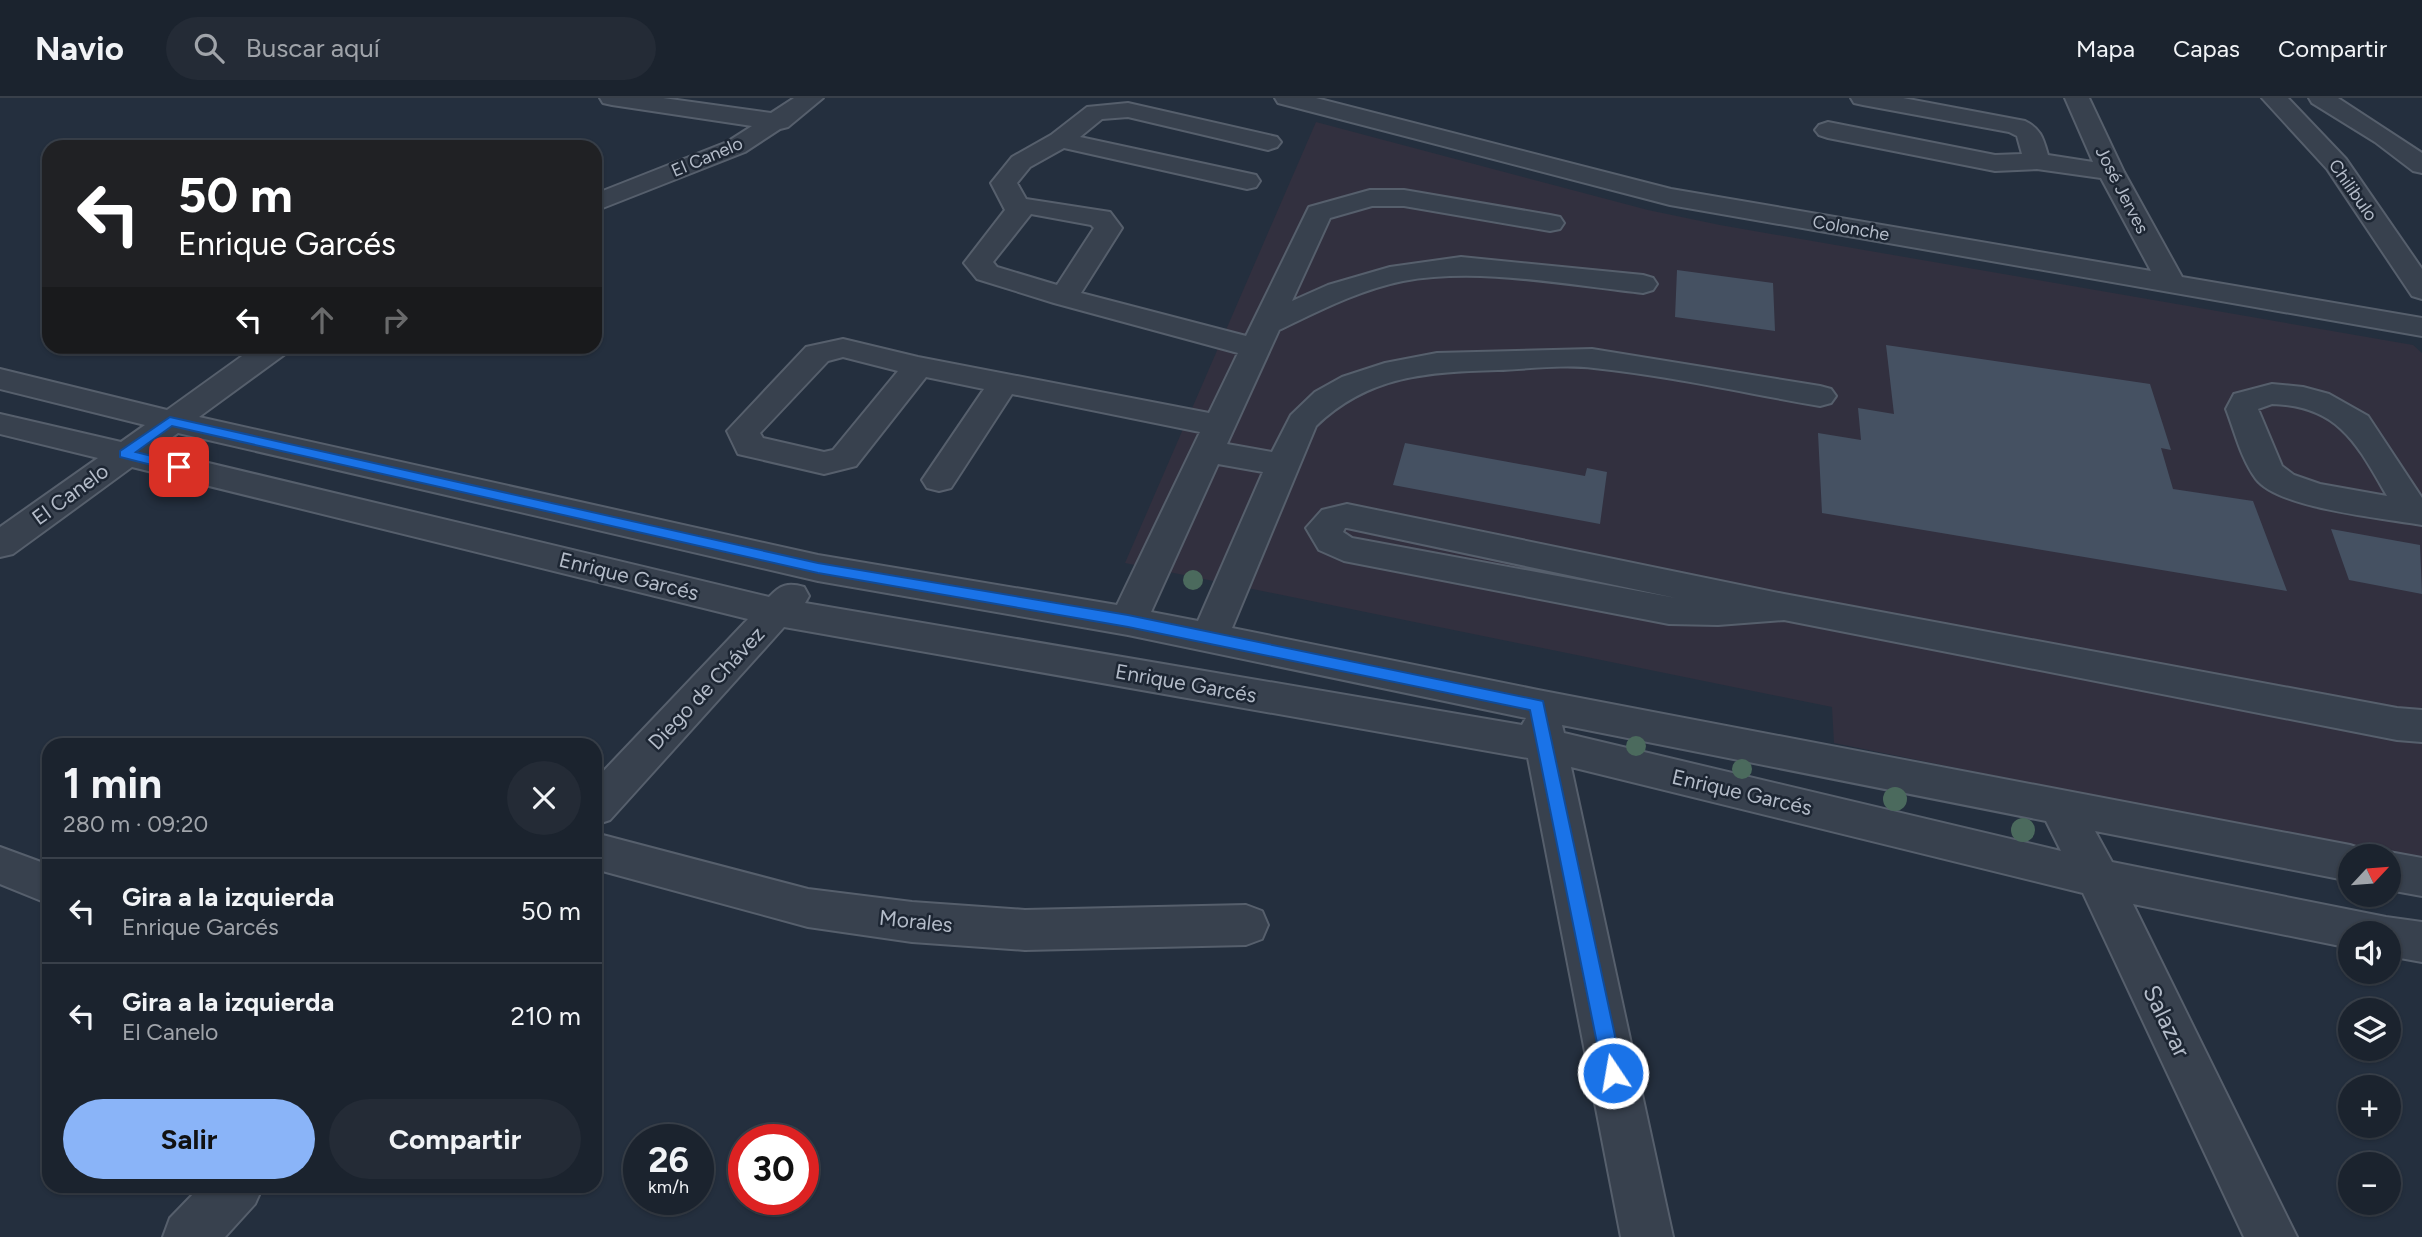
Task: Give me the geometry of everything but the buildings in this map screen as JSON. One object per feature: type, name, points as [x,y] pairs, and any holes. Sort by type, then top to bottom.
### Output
[{"type":"street","points":[[612,98],[779,122]]},
{"type":"street","name":"El Canelo","points":[[602,200],[736,147],[779,122],[811,98]]},
{"type":"street","name":"Colonche","points":[[1287,98],[1670,197],[2169,281],[2422,327]]},
{"type":"street","points":[[1863,98],[2016,126],[2028,132],[2037,161]]},
{"type":"street","name":"José Jerves","points":[[2077,98],[2110,172],[2169,281]]},
{"type":"street","name":"Chilibulo","points":[[2274,98],[2337,164],[2422,290]]},
{"type":"street","points":[[2321,98],[2384,137],[2422,165]]},
{"type":"street","points":[[1019,210],[1003,183],[1021,162],[1060,140],[1096,112],[1128,110],[1268,142]]},
{"type":"street","points":[[1828,130],[1995,163],[2037,161],[2110,172]]},
{"type":"street","points":[[1060,140],[1247,181]]},
{"type":"street","points":[[1128,621],[1319,213],[1370,198],[1404,198],[1550,223]]},
{"type":"street","points":[[1064,297],[1108,228],[1106,222],[1100,218],[1033,206],[1019,210],[978,263],[987,272],[1064,297],[1261,336],[1338,291],[1400,273],[1461,266],[1643,284]]},
{"type":"street","points":[[918,366],[844,458],[835,462],[824,463],[750,446],[744,439],[743,431],[817,355],[829,349],[843,348],[1004,383],[1213,438],[1282,465]]},
{"type":"street","name":"El Canelo","points":[[0,545],[266,354]]},
{"type":"street","points":[[1209,638],[1302,422],[1326,400],[1353,384],[1396,370],[1437,362],[1591,358],[1820,396]]},
{"type":"street","name":"Enrique Garcés","points":[[0,379],[170,421],[818,568],[1128,621],[1209,638],[1542,725],[2098,878],[2338,926]]},
{"type":"street","points":[[939,480],[1004,383]]},
{"type":"street","points":[[2258,394],[2285,394],[2333,408],[2358,425],[2417,512],[2307,493],[2269,473],[2242,409],[2245,401],[2258,394]]},
{"type":"street","name":"Enrique Garcés","points":[[0,424],[776,612],[1542,725],[2060,807],[2338,861]]},
{"type":"street","points":[[1784,607],[1711,613],[1682,613],[1652,608],[1344,548],[1333,544],[1326,537],[1324,528],[1334,518],[1347,516],[1784,607],[2397,724],[2422,726]]},
{"type":"street","name":"Diego de Chávez","points":[[602,800],[818,568]]},
{"type":"street","points":[[1542,725],[1647,1237]]},
{"type":"street","name":"Salazar","points":[[2060,807],[2098,878],[2271,1237]]},
{"type":"street","name":"Morales","points":[[602,853],[808,908],[912,922],[1025,930],[1246,925]]},
{"type":"street","points":[[0,865],[42,882]]},
{"type":"street","points":[[2401,873],[2422,877]]},
{"type":"street","points":[[2401,938],[2422,942]]},
{"type":"street","points":[[189,1237],[230,1193]]},
{"type":"shaded area","points":[[1316,122],[1648,210],[1720,225],[2413,345],[2422,353],[2422,863],[2401,859],[2401,844],[2338,846],[1834,743],[1832,707],[1125,563]]},
{"type":"route","points":[[179,467],[125,454],[170,421],[818,568],[1128,621],[1538,705],[1613,1073]]}]
